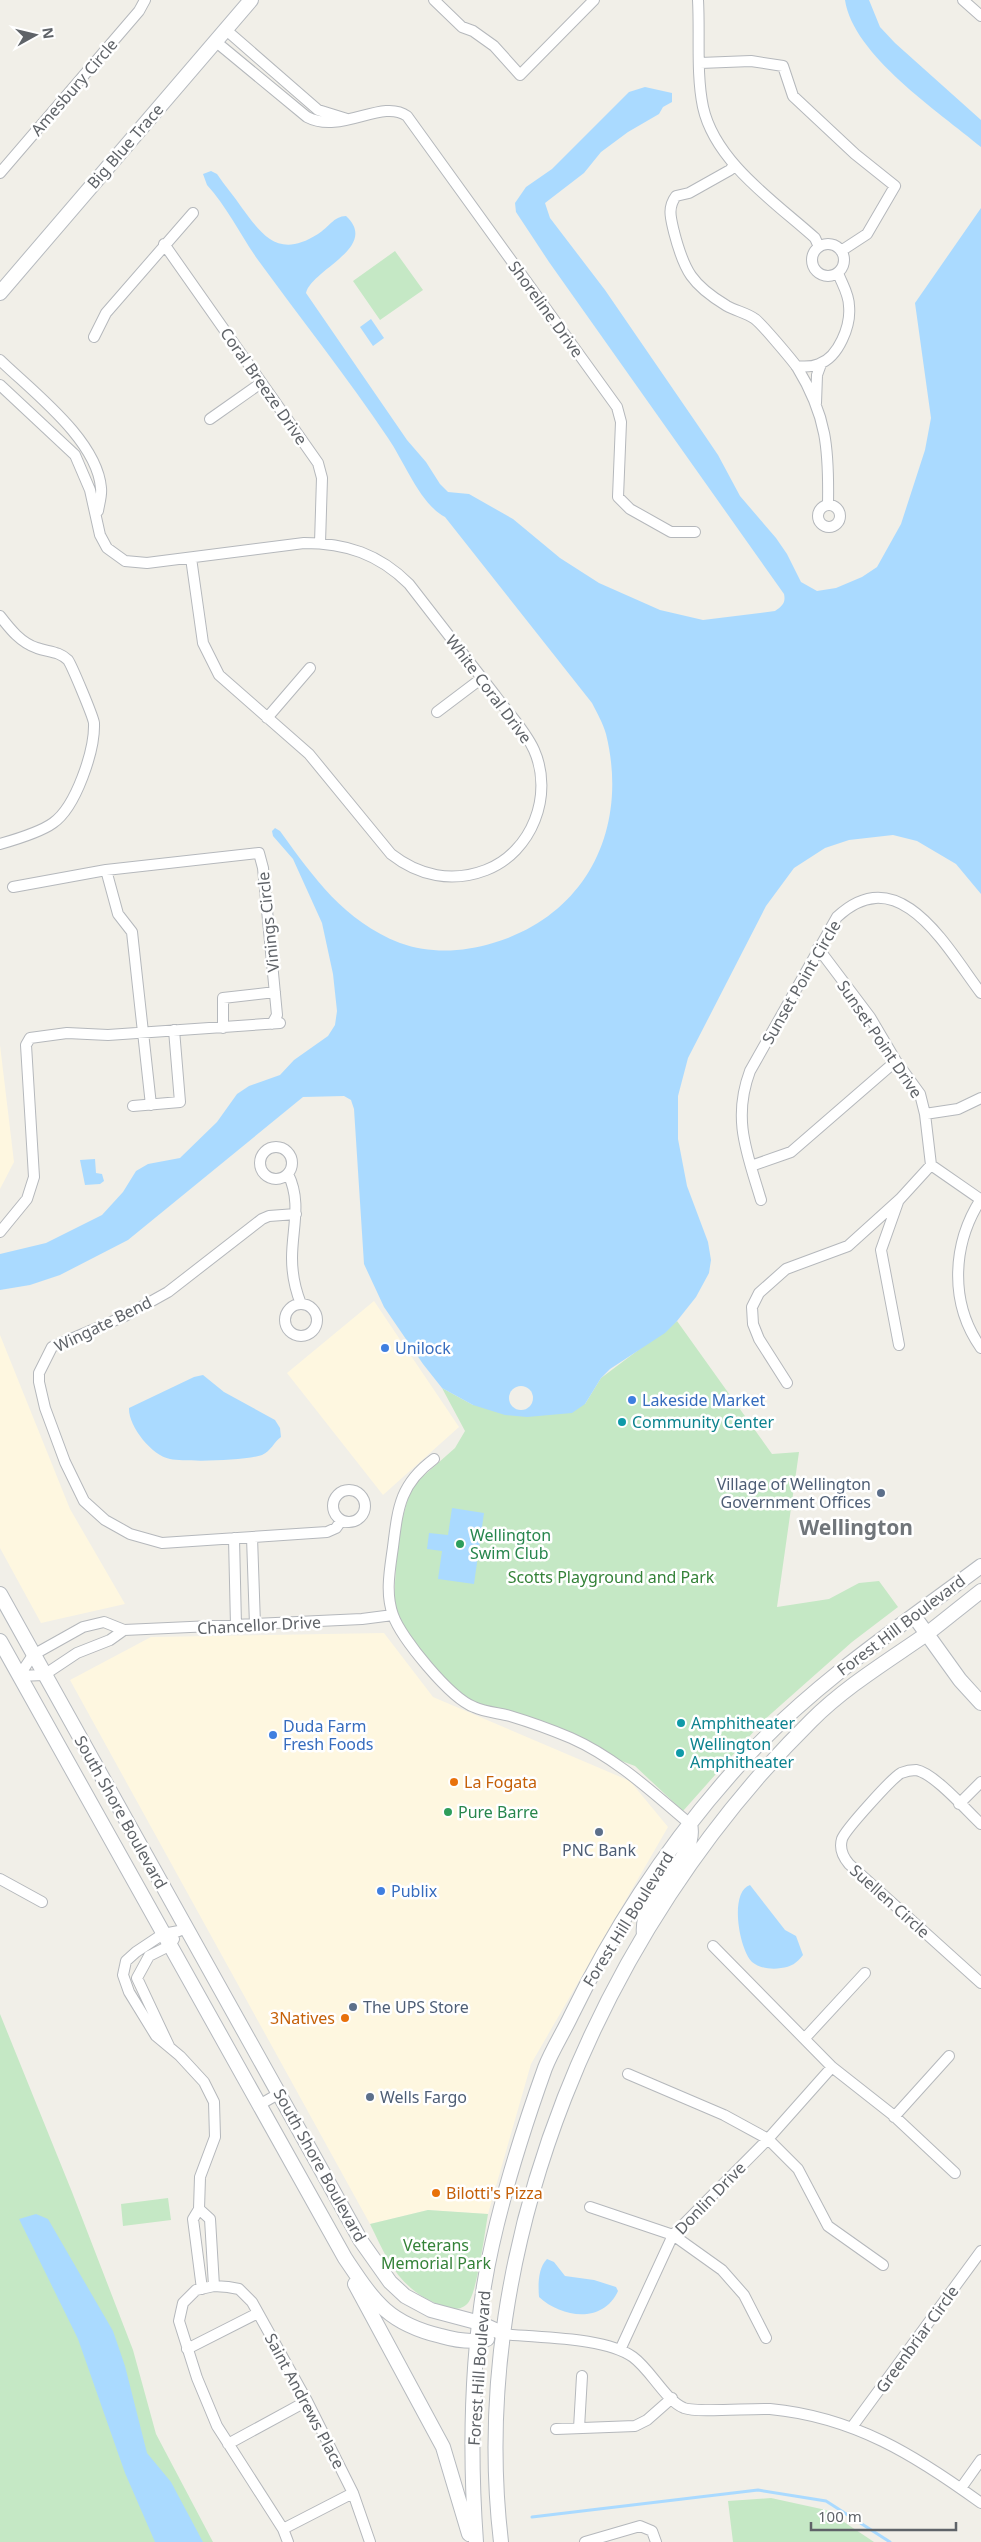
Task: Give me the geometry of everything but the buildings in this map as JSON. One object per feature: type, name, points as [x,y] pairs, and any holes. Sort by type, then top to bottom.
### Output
[{"type":"main road","name":"Big Blue Trace","points":[[0,293],[251,0]]},
{"type":"main road","name":"Forest Hill Boulevard","points":[[476,2542],[473,2436],[478,2342],[494,2238],[545,2068],[585,1987],[613,1937],[690,1824],[751,1752],[787,1716],[851,1660],[981,1566]]},
{"type":"main road","name":"Forest Hill Boulevard","points":[[501,2542],[496,2460],[504,2334],[521,2238],[556,2118],[593,2030],[644,1936],[721,1820],[812,1720],[876,1667],[927,1633],[981,1591]]},
{"type":"main road","name":"South Shore Boulevard","points":[[0,1594],[182,1929],[280,2093],[361,2242],[390,2282],[405,2296],[431,2310],[480,2323],[504,2334]]},
{"type":"main road","points":[[914,1616],[960,1680],[981,1703]]},
{"type":"main road","name":"South Shore Boulevard","points":[[0,1641],[345,2258],[374,2300],[391,2316],[420,2331],[478,2342],[504,2334]]},
{"type":"main road","points":[[644,1936],[644,1917],[688,1848],[692,1834],[690,1824]]},
{"type":"main road","points":[[345,2258],[359,2295],[443,2447],[471,2542]]},
{"type":"street","name":"Amesbury Circle","points":[[0,173],[146,0]]},
{"type":"street","points":[[434,0],[462,27],[494,46],[520,75],[594,0]]},
{"type":"street","points":[[698,0],[701,91],[708,123],[724,152],[734,165],[815,238],[818,247],[812,260],[815,270],[828,276],[838,273],[843,265],[841,251],[833,245],[818,247]]},
{"type":"street","points":[[963,0],[981,16]]},
{"type":"street","points":[[225,30],[318,110],[348,120]]},
{"type":"street","name":"Shoreline Drive","points":[[215,41],[307,117],[323,123],[348,120],[388,110],[402,112],[407,116],[617,407],[621,422],[618,497],[630,509],[671,532],[695,532]]},
{"type":"street","points":[[700,63],[751,60],[782,66],[792,96],[855,154],[895,186],[867,234],[841,251]]},
{"type":"street","points":[[734,165],[730,170],[689,193],[676,196],[672,202],[670,214],[680,252],[689,275],[700,286],[712,297],[756,319],[796,366],[816,404],[829,454],[828,505]]},
{"type":"street","points":[[94,337],[106,313],[193,212]]},
{"type":"street","name":"Coral Breeze Drive","points":[[164,244],[260,383],[314,457],[320,470],[320,543]]},
{"type":"street","points":[[796,366],[821,364],[832,356],[849,321],[847,294],[838,273]]},
{"type":"street","name":"White Coral Drive","points":[[0,360],[73,429],[92,458],[101,489],[97,520]]},
{"type":"street","points":[[816,404],[816,386],[821,364]]},
{"type":"street","points":[[210,419],[260,383]]},
{"type":"street","name":"White Coral Drive","points":[[0,385],[74,455],[90,490],[100,535],[107,548],[125,561],[147,564],[191,558],[320,543],[354,548],[369,554],[397,572],[409,584],[482,678],[534,750],[540,770],[542,792],[536,820],[521,844],[500,863],[470,875],[435,876],[402,863],[381,844],[326,772],[309,754],[229,686],[219,675],[208,656],[200,628],[191,558]]},
{"type":"street","points":[[0,616],[23,641],[37,648],[58,653],[69,661],[94,722],[91,750],[86,769],[74,796],[62,813],[53,823],[0,844]]},
{"type":"street","points":[[267,718],[310,668]]},
{"type":"street","points":[[437,712],[482,678]]},
{"type":"street","name":"Vinings Circle","points":[[0,1232],[27,1199],[34,1177],[26,1045],[30,1038],[67,1033],[108,1035],[276,1024],[277,1015],[263,868],[259,853],[106,870],[13,887]]},
{"type":"street","points":[[106,870],[118,914],[132,932],[151,1105]]},
{"type":"street","name":"Sunset Point Circle","points":[[761,1200],[740,1122],[745,1085],[750,1071],[832,922],[848,908],[875,898],[896,901],[921,915],[981,993]]},
{"type":"street","name":"Sunset Point Drive","points":[[818,948],[870,1017],[896,1060],[920,1094],[925,1114],[931,1164]]},
{"type":"street","points":[[222,1028],[223,998],[275,992]]},
{"type":"street","points":[[133,1106],[180,1102],[174,1030]]},
{"type":"street","points":[[751,1166],[791,1152],[896,1060]]},
{"type":"street","points":[[925,1114],[958,1110],[981,1098]]},
{"type":"street","points":[[787,1383],[759,1339],[753,1324],[752,1307],[759,1293],[786,1269],[848,1246],[900,1199],[931,1164],[981,1199],[972,1214],[963,1239],[958,1264],[958,1281],[964,1315],[981,1348]]},
{"type":"street","points":[[288,1174],[294,1188],[296,1214],[292,1258],[295,1284],[301,1304]]},
{"type":"street","points":[[899,1345],[881,1250],[900,1199]]},
{"type":"street","name":"Wingate Bend","points":[[296,1214],[269,1216],[168,1292],[125,1316],[52,1347],[39,1373],[45,1408],[64,1462],[84,1501],[105,1520],[130,1534],[162,1542],[252,1537],[327,1532],[336,1528],[342,1521]]},
{"type":"street","points":[[434,1459],[418,1470],[404,1489],[398,1510],[388,1587],[393,1615],[417,1652],[449,1691],[473,1707],[513,1717],[572,1738],[616,1763],[690,1824]]},
{"type":"street","points":[[252,1537],[255,1625]]},
{"type":"street","points":[[234,1538],[236,1626]]},
{"type":"street","points":[[235,1568],[253,1566]]},
{"type":"street","name":"Chancellor Drive","points":[[33,1654],[83,1628],[104,1622],[124,1630],[255,1625],[362,1619],[393,1615]]},
{"type":"street","name":"Chancellor Drive","points":[[44,1675],[77,1653],[110,1640],[124,1630]]},
{"type":"street","points":[[19,1676],[33,1654]]},
{"type":"street","points":[[19,1676],[44,1675]]},
{"type":"street","name":"Suellen Circle","points":[[981,1824],[928,1775],[914,1770],[907,1771],[895,1778],[846,1831],[842,1838],[842,1852],[849,1864],[981,1983]]},
{"type":"street","points":[[959,1804],[981,1782]]},
{"type":"street","points":[[0,1879],[42,1902]]},
{"type":"street","points":[[182,1929],[166,1940],[126,1961],[123,1975],[129,1992],[156,2036],[170,2047],[204,2082],[214,2102],[215,2137],[200,2177],[199,2209],[193,2219],[202,2289]]},
{"type":"street","points":[[166,1940],[149,1956],[137,1978],[150,2009],[166,2034],[170,2047]]},
{"type":"street","points":[[713,1946],[832,2067],[894,2116],[955,2173]]},
{"type":"street","points":[[805,2038],[865,1973]]},
{"type":"street","points":[[894,2116],[949,2056]]},
{"type":"street","name":"Donlin Drive","points":[[620,2350],[673,2235],[768,2139],[832,2067]]},
{"type":"street","points":[[628,2074],[724,2115],[768,2139],[798,2169],[828,2226],[883,2265]]},
{"type":"street","points":[[259,2105],[280,2093]]},
{"type":"street","points":[[590,2207],[673,2235],[722,2270],[744,2295],[766,2338]]},
{"type":"street","points":[[199,2209],[210,2219],[214,2286]]},
{"type":"street","name":"Greenbriar Circle","points":[[852,2428],[981,2251]]},
{"type":"street","name":"Saint Andrews Place","points":[[288,2542],[283,2529],[217,2426],[187,2350],[179,2321],[180,2312],[188,2297],[196,2290],[214,2286],[239,2289],[252,2302],[353,2493],[370,2542]]},
{"type":"street","points":[[187,2350],[258,2313]]},
{"type":"street","points":[[504,2334],[600,2344],[620,2350],[638,2361],[677,2404],[690,2410],[771,2409],[826,2419],[852,2428],[906,2452],[981,2503]]},
{"type":"street","points":[[579,2428],[582,2376]]},
{"type":"street","points":[[556,2429],[636,2426],[647,2420],[672,2398]]},
{"type":"street","points":[[228,2444],[306,2401]]},
{"type":"street","points":[[961,2488],[981,2460]]},
{"type":"street","points":[[283,2529],[353,2493]]},
{"type":"street","points":[[585,2542],[640,2526],[652,2531],[656,2542]]},
{"type":"shaded area","points":[[0,1045],[14,1162],[0,1189]]},
{"type":"shaded area","points":[[374,1301],[459,1427],[383,1495],[287,1373]]},
{"type":"shaded area","points":[[0,1335],[70,1509],[125,1604],[41,1623],[0,1548]]},
{"type":"shaded area","points":[[384,1633],[433,1697],[630,1781],[668,1827],[531,2064],[488,2214],[428,2210],[370,2224],[70,1680],[151,1637]]},
{"type":"green space","points":[[395,251],[423,290],[380,320],[353,281]]},
{"type":"green space","name":"Scotts Playground and Park","points":[[677,1321],[772,1454],[799,1452],[777,1607],[829,1599],[859,1583],[879,1581],[898,1607],[852,1642],[764,1720],[683,1811],[635,1766],[455,1699],[393,1615],[398,1535],[411,1487],[455,1448],[465,1431],[442,1388],[473,1405],[585,1404],[601,1378]]},
{"type":"green space","points":[[0,2014],[133,2350],[156,2434],[213,2542],[0,2542]]},
{"type":"green space","points":[[168,2198],[171,2220],[123,2226],[121,2204]]},
{"type":"green space","name":"Veterans Memorial Park","points":[[428,2210],[488,2214],[474,2287],[468,2303],[462,2308],[458,2309],[440,2305],[414,2291],[389,2262],[370,2224]]},
{"type":"green space","points":[[771,2498],[826,2510],[874,2542],[733,2542],[728,2501]]},
{"type":"water","points":[[845,0],[869,0],[880,27],[895,43],[981,120],[981,147],[922,100],[880,61],[851,21]]},
{"type":"water","points":[[645,87],[672,93],[672,102],[663,107],[659,114],[628,132],[601,152],[584,173],[545,203],[550,218],[605,290],[718,455],[740,496],[776,538],[787,554],[801,582],[817,591],[836,588],[862,577],[877,567],[901,524],[925,450],[931,418],[915,303],[981,208],[981,894],[956,864],[917,841],[893,835],[849,840],[825,848],[794,868],[766,906],[688,1058],[678,1096],[678,1139],[687,1186],[708,1242],[711,1260],[709,1273],[696,1297],[677,1321],[665,1333],[610,1369],[601,1378],[585,1404],[572,1413],[527,1417],[505,1415],[473,1405],[442,1388],[423,1364],[384,1307],[364,1264],[354,1109],[351,1100],[344,1096],[303,1097],[128,1240],[60,1275],[30,1285],[0,1290],[0,1254],[46,1243],[102,1215],[123,1192],[136,1171],[148,1164],[180,1158],[217,1122],[237,1094],[249,1086],[280,1075],[294,1060],[328,1036],[335,1025],[337,1011],[333,974],[322,923],[293,859],[273,836],[272,831],[275,828],[280,831],[318,881],[346,910],[362,923],[380,934],[412,947],[447,951],[493,943],[526,930],[554,912],[577,889],[594,863],[605,834],[611,802],[612,769],[606,734],[592,703],[445,517],[436,511],[420,492],[388,438],[258,260],[207,185],[203,174],[211,171],[217,174],[258,228],[266,236],[283,244],[305,241],[322,232],[338,218],[346,216],[354,227],[355,238],[350,248],[311,284],[306,293],[407,440],[448,492],[469,494],[513,519],[560,558],[599,583],[660,610],[703,620],[775,611],[783,604],[784,594],[549,262],[516,212],[515,203],[526,187],[552,169],[629,92]]},
{"type":"water","points":[[371,319],[384,338],[373,346],[360,327]]},
{"type":"water","points":[[95,1159],[96,1173],[102,1174],[104,1181],[100,1184],[85,1185],[80,1160]]},
{"type":"water","points":[[203,1375],[224,1392],[275,1420],[280,1428],[281,1437],[268,1451],[262,1455],[243,1459],[178,1460],[163,1457],[142,1439],[132,1423],[129,1408],[194,1377]]},
{"type":"water","points":[[452,1508],[484,1513],[474,1584],[438,1579],[442,1551],[427,1549],[429,1533],[448,1535]]},
{"type":"water","points":[[750,1885],[785,1930],[796,1936],[803,1955],[794,1964],[777,1969],[766,1968],[752,1962],[747,1955],[740,1934],[738,1909],[744,1890]]},
{"type":"water","points":[[36,2214],[48,2219],[113,2331],[125,2366],[147,2453],[171,2482],[203,2542],[155,2542],[125,2473],[78,2339],[19,2219]]},
{"type":"water","points":[[547,2259],[554,2262],[565,2276],[594,2280],[616,2287],[618,2291],[611,2302],[603,2309],[592,2313],[570,2313],[559,2310],[539,2297],[540,2272]]},
{"type":"pier","points":[[521,1386],[530,1389],[533,1398],[530,1407],[521,1410],[512,1407],[509,1398],[512,1389]]},
{"type":"waterway","points":[[532,2517],[758,2490],[826,2501],[890,2542]]},
{"type":"place","name":"Unilock","points":[[385,1348]]},
{"type":"place","name":"Lakeside Market","points":[[632,1400]]},
{"type":"place","name":"Community Center","points":[[622,1422]]},
{"type":"place","name":"Village of Wellington Government Offices","points":[[881,1493]]},
{"type":"place","name":"Wellington Swim Club","points":[[460,1544]]},
{"type":"place","name":"Amphitheater","points":[[681,1723]]},
{"type":"place","name":"Duda Farm Fresh Foods","points":[[273,1735]]},
{"type":"place","name":"Wellington Amphitheater","points":[[680,1753]]},
{"type":"place","name":"La Fogata","points":[[454,1782]]},
{"type":"place","name":"Pure Barre","points":[[448,1812]]},
{"type":"place","name":"PNC Bank","points":[[599,1832]]},
{"type":"place","name":"Publix","points":[[381,1891]]},
{"type":"place","name":"The UPS Store","points":[[353,2007]]},
{"type":"place","name":"3Natives","points":[[345,2018]]},
{"type":"place","name":"Wells Fargo","points":[[370,2097]]},
{"type":"place","name":"Bilotti's Pizza","points":[[436,2193]]},
{"type":"district","name":"Wellington","points":[[856,1528]]}]
